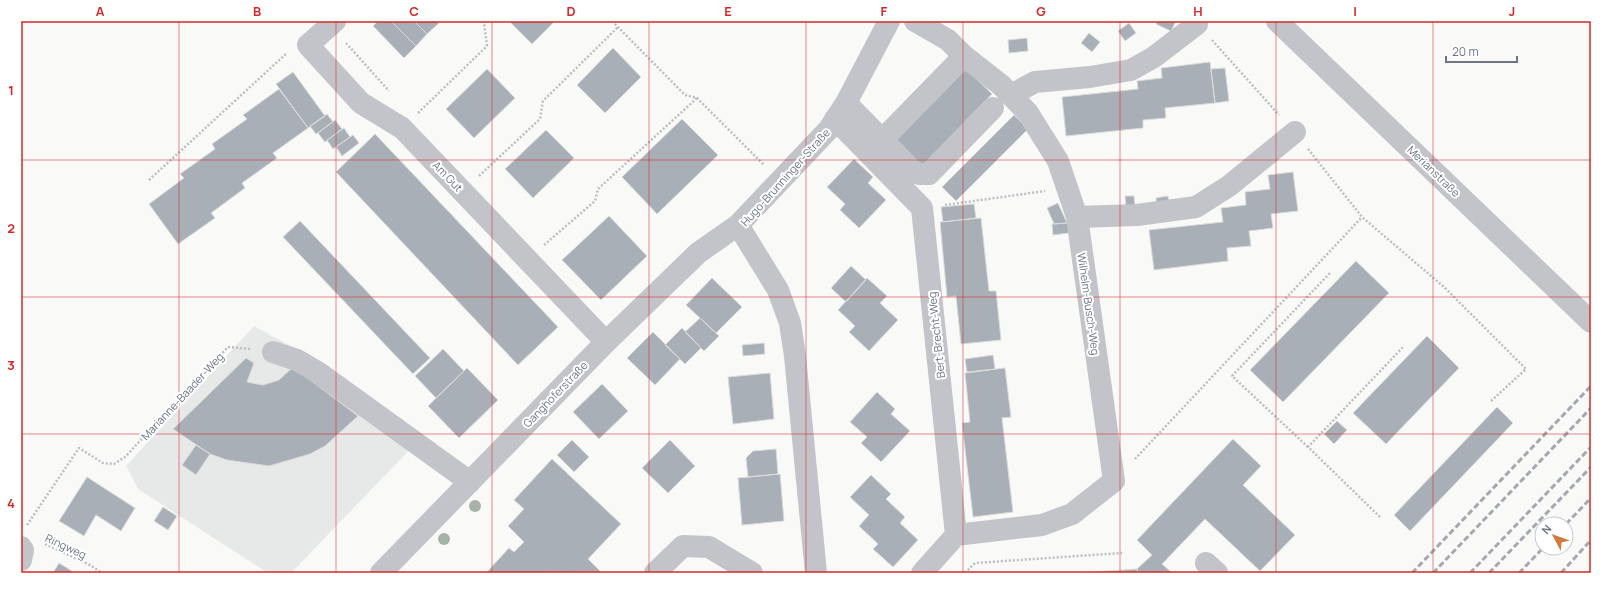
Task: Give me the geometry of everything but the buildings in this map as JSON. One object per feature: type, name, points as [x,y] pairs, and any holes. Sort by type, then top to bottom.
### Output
[{"type":"street","name":"Hugo-Brunninger-Straße","points":[[816,573],[795,356],[790,323],[778,290],[738,225],[830,129],[889,21]]},
{"type":"street","name":"Wilhelm-Busch-Weg","points":[[915,21],[948,40],[964,56],[1001,85],[1028,113],[1058,160],[1077,217],[1114,480]]},
{"type":"street","name":"Merianstraße","points":[[1278,21],[1591,322]]},
{"type":"street","points":[[308,45],[333,23]]},
{"type":"street","points":[[1011,95],[1035,82],[1090,77],[1131,70],[1154,57],[1180,39],[1197,24]]},
{"type":"street","name":"Am Gut","points":[[308,45],[361,103],[402,128],[606,342]]},
{"type":"street","points":[[882,140],[964,56]]},
{"type":"street","points":[[840,111],[882,140],[912,170],[919,174],[929,174],[993,108]]},
{"type":"street","points":[[840,111],[922,208]]},
{"type":"street","points":[[1077,217],[1137,215],[1196,207],[1229,186],[1295,132]]},
{"type":"street","name":"Bert-Brecht-Weg","points":[[922,208],[956,535]]},
{"type":"street","name":"Ganghoferstraße","points":[[381,573],[606,342],[698,253],[738,225]]},
{"type":"street","points":[[273,352],[297,360],[319,373],[470,482]]},
{"type":"street","points":[[922,573],[956,535],[1042,526],[1072,514],[1114,480]]},
{"type":"street","points":[[655,573],[683,546],[709,547],[752,573]]},
{"type":"path","points":[[402,128],[487,46],[485,21]]},
{"type":"path","points":[[612,21],[685,95],[696,98],[779,181]]},
{"type":"path","points":[[333,23],[392,95]]},
{"type":"path","points":[[463,191],[540,119],[542,101],[618,27]]},
{"type":"path","points":[[149,180],[290,51],[308,45]]},
{"type":"path","points":[[528,259],[595,201],[598,189],[696,98]]},
{"type":"path","points":[[922,208],[1067,188]]},
{"type":"path","points":[[1114,480],[1362,217],[1444,286],[1526,369],[1491,401]]},
{"type":"path","points":[[1330,273],[1232,376],[1380,517]]},
{"type":"path","name":"Marianne-Baader-Weg","points":[[22,552],[25,530],[79,448],[103,463],[114,464],[125,457],[228,346],[273,352]]},
{"type":"path","points":[[1308,447],[1404,346]]},
{"type":"path","name":"Ringweg","points":[[22,552],[38,541],[90,565],[102,573]]},
{"type":"path","points":[[965,573],[975,563],[1122,553]]},
{"type":"shaded area","points":[[254,326],[300,351],[420,439],[291,573],[268,573],[138,489],[126,466]]},
{"type":"railway","points":[[1412,573],[1591,386]]},
{"type":"railway","points":[[1433,573],[1591,408]]},
{"type":"railway","points":[[1470,573],[1591,447]]},
{"type":"railway","points":[[1489,573],[1591,467]]},
{"type":"railway","points":[[1574,516],[1591,498]]},
{"type":"railway","points":[[1561,573],[1591,540]]},
{"type":"railway","points":[[1519,573],[1535,556]]}]
